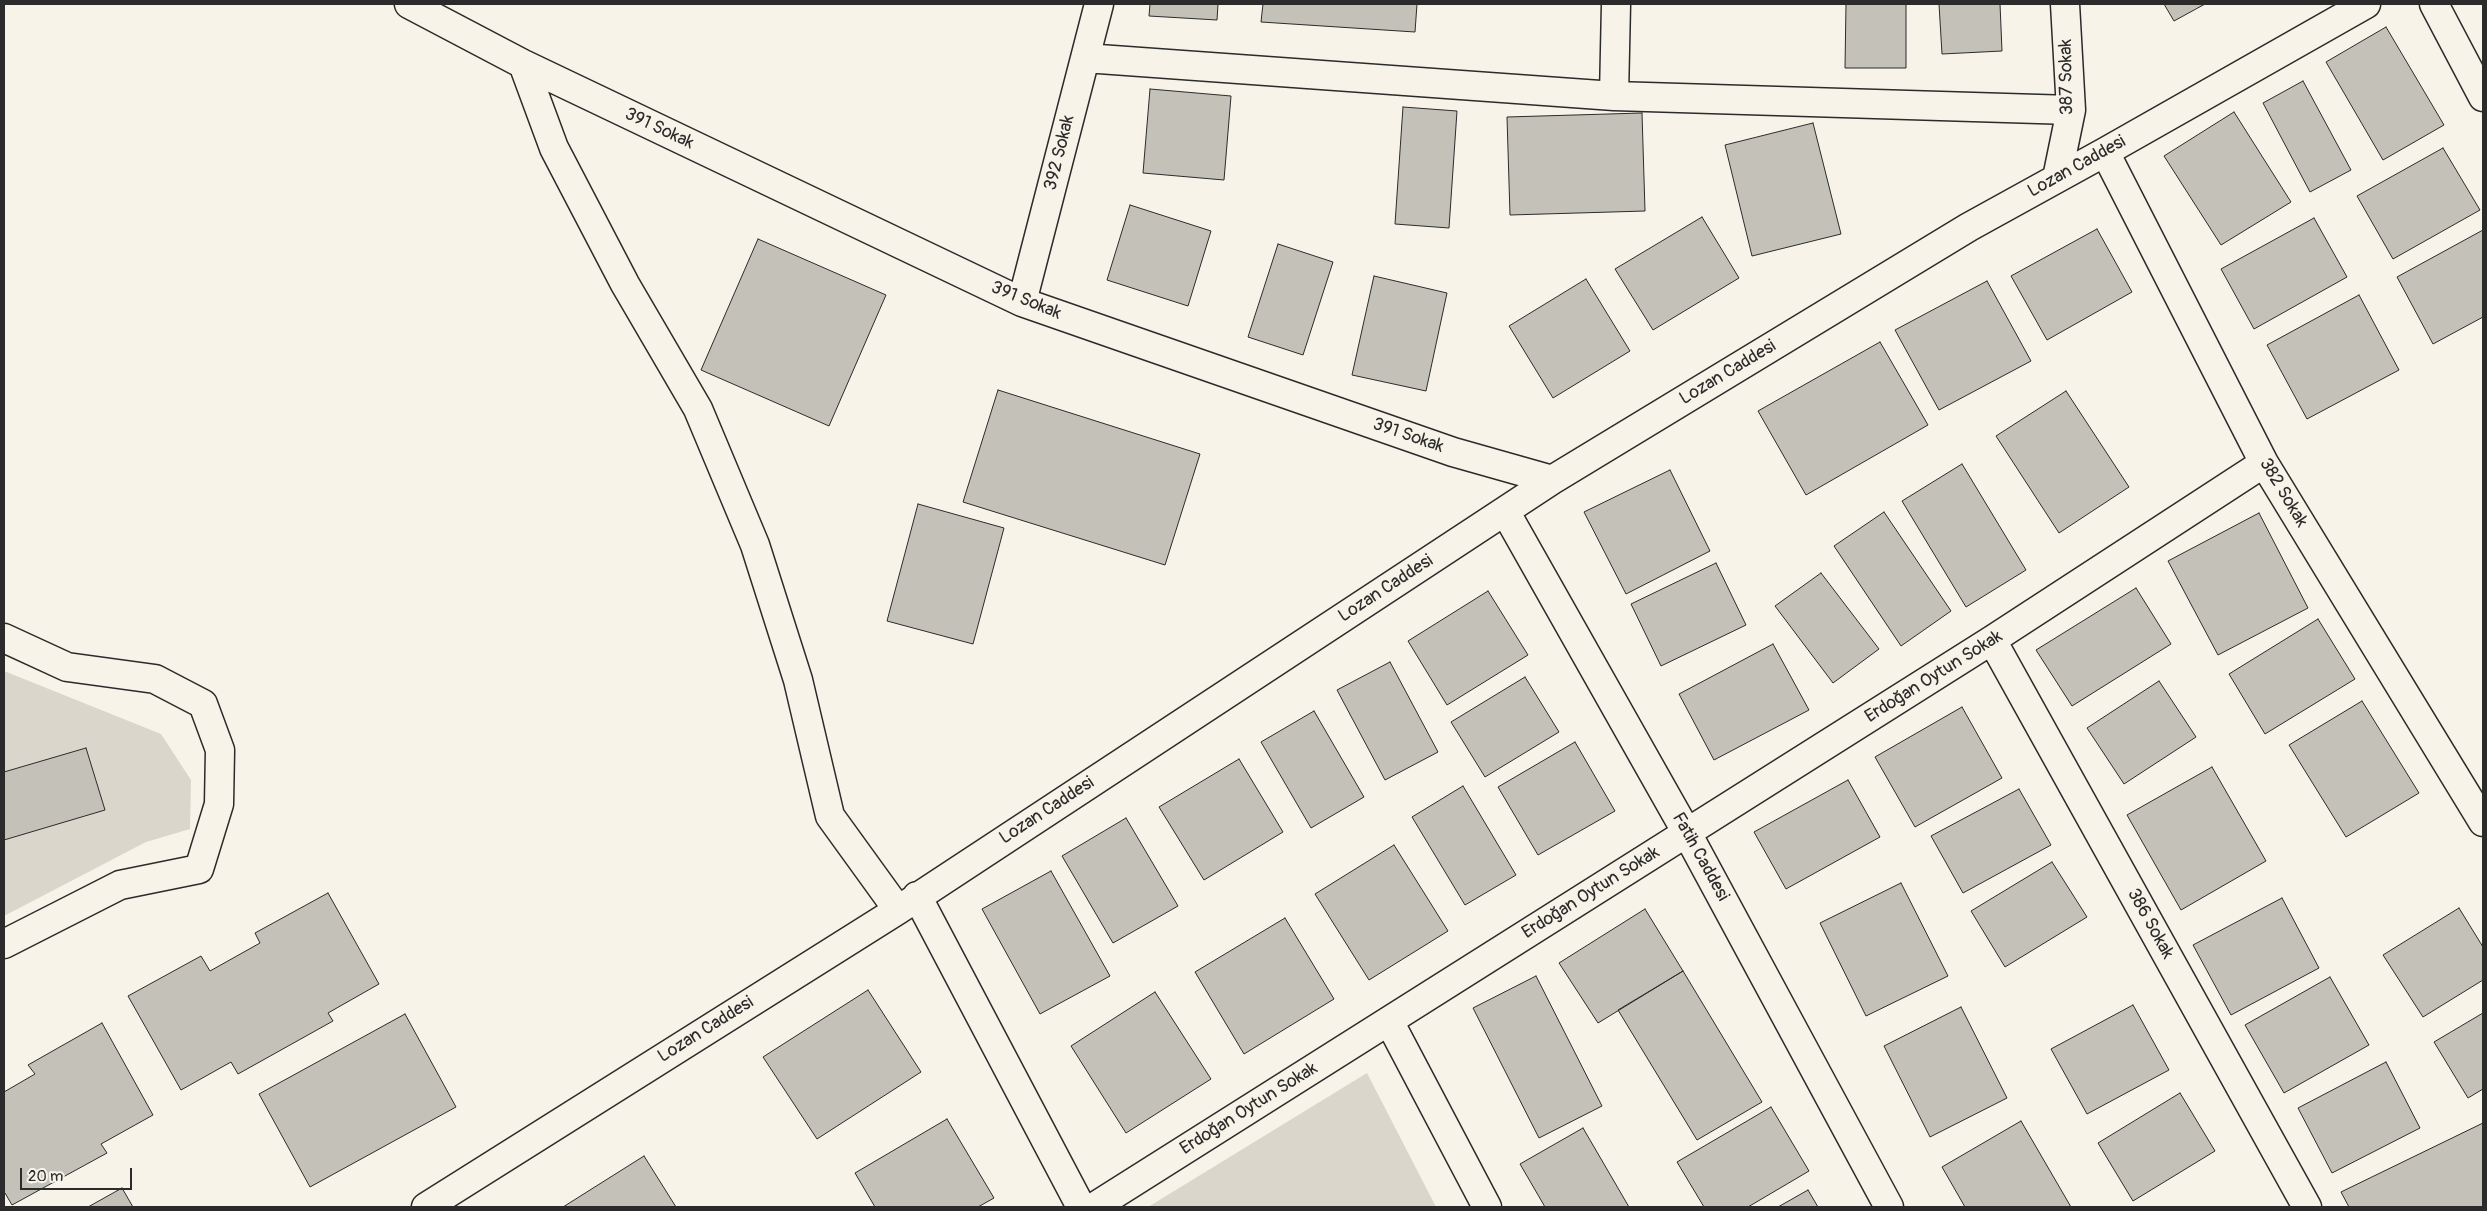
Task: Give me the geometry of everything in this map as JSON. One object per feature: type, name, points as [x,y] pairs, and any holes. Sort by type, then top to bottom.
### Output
[{"type":"street","name":"391 Sokak","points":[[409,4],[523,64],[1022,302],[1453,452],[1552,480]]},
{"type":"street","name":"392 Sokak","points":[[1022,302],[1099,4]]},
{"type":"street","points":[[1614,96],[1616,4]]},
{"type":"street","name":"387 Sokak","points":[[2057,178],[2071,110],[2065,4]]},
{"type":"street","name":"Lozan Caddesi","points":[[426,1207],[908,903],[1552,480],[1969,226],[2105,152],[2366,4]]},
{"type":"street","points":[[2434,4],[2483,98]]},
{"type":"street","points":[[1085,58],[1614,96],[2071,110]]},
{"type":"street","points":[[523,64],[554,148],[625,284],[698,409],[755,545],[798,680],[830,816],[908,903],[1081,1207]]},
{"type":"street","name":"382 Sokak","points":[[2105,152],[2264,463],[2483,822]]},
{"type":"street","name":"Erdoğan Oytun Sokak","points":[[1094,1207],[1992,640],[2264,463]]},
{"type":"street","name":"Fatih Caddesi","points":[[1505,511],[1687,833],[1889,1207]]},
{"type":"street","points":[[4,638],[67,667],[155,679],[203,704],[220,750],[219,804],[199,869],[120,885],[4,944]]},
{"type":"street","name":"386 Sokak","points":[[1992,640],[2307,1207]]},
{"type":"street","points":[[1389,1021],[1487,1207]]},
{"type":"shaded area","points":[[4,671],[161,734],[191,780],[190,829],[146,842],[4,916]]},
{"type":"shaded area","points":[[1367,1073],[1436,1207],[1148,1207]]},
{"type":"building","points":[[1150,4],[1218,4],[1217,20],[1149,16]]},
{"type":"building","points":[[1263,4],[1417,4],[1415,32],[1261,22]]},
{"type":"building","points":[[1846,4],[1906,4],[1906,68],[1845,68]]},
{"type":"building","points":[[1939,4],[2000,4],[2002,51],[1942,54]]},
{"type":"building","points":[[2164,4],[2205,4],[2174,21]]},
{"type":"building","points":[[2386,27],[2444,125],[2383,160],[2326,62]]},
{"type":"building","points":[[2303,81],[2351,170],[2310,192],[2263,103]]},
{"type":"building","points":[[1150,89],[1231,96],[1224,180],[1143,173]]},
{"type":"building","points":[[1403,107],[1457,111],[1449,228],[1395,224]]},
{"type":"building","points":[[2234,112],[2291,202],[2221,245],[2164,156]]},
{"type":"building","points":[[1642,113],[1645,211],[1510,215],[1507,117]]},
{"type":"building","points":[[1813,123],[1841,234],[1752,256],[1725,145]]},
{"type":"building","points":[[2443,148],[2480,210],[2393,259],[2357,196]]},
{"type":"building","points":[[1130,205],[1211,231],[1188,306],[1107,280]]},
{"type":"building","points":[[1702,217],[1739,278],[1653,330],[1615,269]]},
{"type":"building","points":[[2314,218],[2347,277],[2254,329],[2221,269]]},
{"type":"building","points":[[2097,229],[2132,292],[2047,340],[2011,276]]},
{"type":"building","points":[[2483,230],[2483,317],[2433,344],[2397,277]]},
{"type":"building","points":[[758,239],[886,295],[829,426],[701,370]]},
{"type":"building","points":[[1278,244],[1333,262],[1303,355],[1248,337]]},
{"type":"building","points":[[1374,276],[1447,293],[1426,391],[1352,375]]},
{"type":"building","points":[[1586,279],[1630,351],[1553,398],[1509,326]]},
{"type":"building","points":[[1987,281],[2031,361],[1939,410],[1895,330]]},
{"type":"building","points":[[2359,295],[2399,370],[2307,419],[2267,345]]},
{"type":"building","points":[[1880,342],[1928,425],[1806,495],[1758,411]]},
{"type":"building","points":[[998,390],[1200,454],[1165,565],[963,502]]},
{"type":"building","points":[[2066,391],[2129,487],[2059,533],[1996,436]]},
{"type":"building","points":[[1962,464],[2026,570],[1966,607],[1902,501]]},
{"type":"building","points":[[1670,470],[1710,551],[1626,594],[1584,512]]},
{"type":"building","points":[[918,504],[1004,528],[973,644],[887,621]]},
{"type":"building","points":[[1884,512],[1951,611],[1901,646],[1834,546]]},
{"type":"building","points":[[2259,513],[2308,608],[2218,655],[2168,561]]},
{"type":"building","points":[[1716,563],[1746,625],[1661,666],[1631,604]]},
{"type":"building","points":[[1821,573],[1879,649],[1833,683],[1775,606]]},
{"type":"building","points":[[2136,588],[2171,644],[2072,706],[2036,650]]},
{"type":"building","points":[[1488,591],[1528,655],[1447,705],[1408,641]]},
{"type":"building","points":[[2318,619],[2355,679],[2265,734],[2229,674]]},
{"type":"building","points":[[1773,644],[1809,710],[1714,760],[1679,694]]},
{"type":"building","points":[[1390,662],[1438,752],[1385,780],[1337,690]]},
{"type":"building","points":[[1525,677],[1559,732],[1485,777],[1451,722]]},
{"type":"building","points":[[2159,681],[2196,737],[2124,784],[2087,728]]},
{"type":"building","points":[[2362,701],[2419,793],[2346,837],[2289,745]]},
{"type":"building","points":[[1962,707],[2002,778],[1915,827],[1875,757]]},
{"type":"building","points":[[1314,711],[1364,797],[1311,828],[1261,742]]},
{"type":"building","points":[[1575,742],[1615,811],[1538,855],[1498,787]]},
{"type":"building","points":[[86,748],[105,810],[4,840],[4,772]]},
{"type":"building","points":[[1239,759],[1283,832],[1204,880],[1159,807]]},
{"type":"building","points":[[2212,767],[2266,861],[2181,910],[2127,815]]},
{"type":"building","points":[[1848,780],[1880,837],[1786,889],[1754,832]]},
{"type":"building","points":[[1463,786],[1516,875],[1465,905],[1412,817]]},
{"type":"building","points":[[2019,789],[2051,845],[1963,893],[1931,836]]},
{"type":"building","points":[[1126,818],[1178,906],[1113,943],[1062,856]]},
{"type":"building","points":[[1394,845],[1448,931],[1369,980],[1315,894]]},
{"type":"building","points":[[2052,862],[2087,917],[2005,967],[1971,911]]},
{"type":"building","points":[[1051,871],[1110,976],[1040,1014],[982,909]]},
{"type":"building","points":[[1901,883],[1948,976],[1866,1016],[1820,923]]},
{"type":"building","points":[[328,893],[379,984],[328,1013],[333,1021],[238,1074],[231,1062],[181,1090],[128,996],[201,956],[210,971],[260,943],[255,933]]},
{"type":"building","points":[[2282,898],[2319,968],[2231,1015],[2193,945]]},
{"type":"building","points":[[2459,908],[2483,947],[2483,980],[2423,1017],[2383,955]]},
{"type":"building","points":[[1645,909],[1683,971],[1598,1023],[1559,963]]},
{"type":"building","points":[[1285,918],[1334,999],[1244,1054],[1195,972]]},
{"type":"building","points":[[1683,971],[1762,1102],[1697,1140],[1618,1010]]},
{"type":"building","points":[[1536,976],[1602,1106],[1539,1138],[1473,1008]]},
{"type":"building","points":[[2330,977],[2369,1045],[2284,1093],[2245,1025]]},
{"type":"building","points":[[868,990],[921,1072],[817,1139],[763,1057]]},
{"type":"building","points":[[1155,992],[1211,1079],[1126,1133],[1071,1046]]},
{"type":"building","points":[[2133,1005],[2169,1070],[2087,1114],[2051,1049]]},
{"type":"building","points":[[1961,1007],[2007,1098],[1930,1137],[1884,1046]]},
{"type":"building","points":[[2483,1013],[2483,1089],[2468,1098],[2434,1042]]},
{"type":"building","points":[[405,1014],[456,1107],[310,1187],[259,1094]]},
{"type":"building","points":[[102,1023],[153,1115],[101,1144],[107,1153],[12,1205],[4,1194],[4,1092],[35,1074],[28,1065]]},
{"type":"building","points":[[2386,1062],[2420,1128],[2332,1173],[2298,1108]]},
{"type":"building","points":[[2180,1093],[2215,1151],[2133,1201],[2098,1143]]},
{"type":"building","points":[[1771,1107],[1809,1171],[1748,1207],[1704,1207],[1677,1162]]},
{"type":"building","points":[[947,1119],[994,1198],[978,1207],[875,1207],[855,1173]]},
{"type":"building","points":[[2021,1121],[2071,1207],[1965,1207],[1942,1167]]},
{"type":"building","points":[[2483,1123],[2483,1207],[2349,1207],[2341,1192]]},
{"type":"building","points":[[1583,1128],[1629,1207],[1545,1207],[1520,1164]]},
{"type":"building","points":[[644,1156],[676,1207],[563,1207]]},
{"type":"building","points":[[122,1188],[133,1207],[88,1207]]},
{"type":"building","points":[[1808,1190],[1818,1207],[1778,1207]]}]
